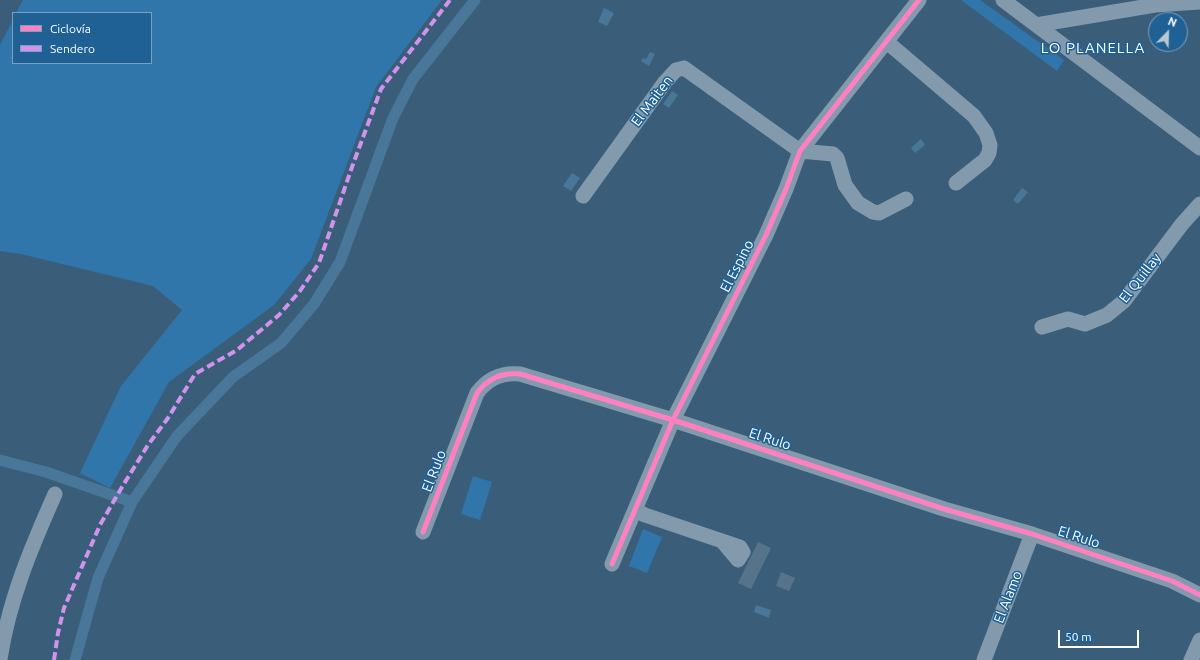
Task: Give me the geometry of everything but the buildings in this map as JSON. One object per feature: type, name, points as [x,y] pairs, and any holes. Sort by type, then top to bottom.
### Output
[{"type":"street","name":"El Espino","points":[[612,564],[673,420],[766,235],[786,189],[800,151],[919,0]]},
{"type":"street","points":[[1003,0],[1200,148]]},
{"type":"street","points":[[1036,25],[1155,2],[1200,2]]},
{"type":"street","points":[[887,42],[974,116],[986,133],[990,145],[989,152],[985,160],[956,183]]},
{"type":"street","name":"El Maiten","points":[[583,196],[665,82],[676,70],[684,68],[800,151]]},
{"type":"street","points":[[800,151],[833,154],[837,158],[845,185],[858,203],[873,212],[879,213],[906,199]]},
{"type":"street","name":"El Quillay","points":[[1042,327],[1068,319],[1085,324],[1107,315],[1124,301],[1182,224],[1200,204]]},
{"type":"street","name":"El Rulo","points":[[423,532],[477,393],[486,383],[498,376],[513,373],[673,420],[944,509],[1032,534],[1172,581],[1200,595]]},
{"type":"street","points":[[0,659],[7,622],[20,578],[30,550],[55,494]]},
{"type":"street","points":[[635,510],[645,515],[722,541]]},
{"type":"street","name":"El Alamo","points":[[984,660],[1032,534]]},
{"type":"street","points":[[1191,660],[1200,640]]},
{"type":"shaded area","points":[[23,0],[442,0],[376,87],[311,259],[274,305],[169,382],[110,488],[80,473],[121,386],[182,310],[153,286],[21,254],[0,251],[0,45],[12,22],[12,64],[152,64],[152,12],[17,12]]},
{"type":"shaded area","points":[[961,0],[980,0],[1064,60],[1057,71]]},
{"type":"shaded area","points":[[604,8],[614,13],[607,26],[598,22]]},
{"type":"shaded area","points":[[650,52],[655,54],[649,66],[641,61],[643,58],[646,59]]},
{"type":"shaded area","points":[[672,91],[678,95],[669,108],[663,104]]},
{"type":"shaded area","points":[[921,139],[925,145],[915,153],[911,148]]},
{"type":"shaded area","points":[[572,173],[580,178],[571,191],[563,186]]},
{"type":"shaded area","points":[[1022,188],[1028,192],[1018,204],[1013,200]]},
{"type":"shaded area","points":[[473,476],[492,482],[480,520],[461,514]]},
{"type":"shaded area","points":[[643,529],[662,537],[647,573],[629,566]]},
{"type":"shaded area","points":[[756,605],[771,610],[769,618],[754,612]]},
{"type":"waterway","points":[[75,660],[98,578],[132,502],[177,436],[233,377],[281,343],[314,304],[340,262],[393,118],[413,79],[475,0]]},
{"type":"waterway","points":[[0,460],[46,472],[132,502]]},
{"type":"marked path","points":[[54,660],[64,608],[100,525],[122,487],[195,374],[237,350],[279,315],[300,291],[319,263],[381,89],[450,0]]},
{"type":"cycle path","points":[[612,564],[673,420],[766,235],[786,189],[800,151],[919,0]]},
{"type":"cycle path","points":[[423,532],[477,393],[486,383],[496,377],[507,374],[520,374],[673,420],[944,509],[1032,534],[1172,581],[1200,595]]},
{"type":"district","name":"LO PLANELLA","points":[[1093,48]]}]
